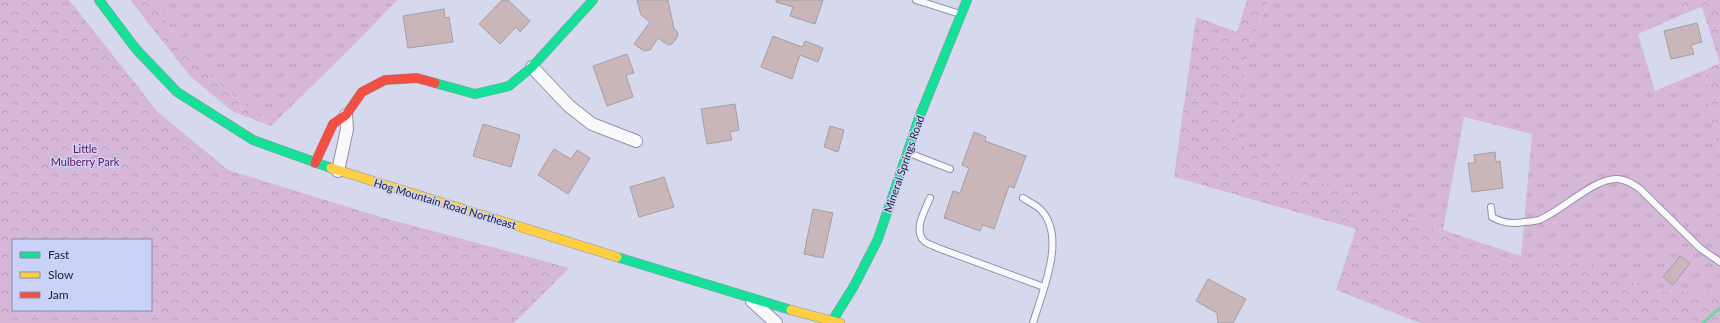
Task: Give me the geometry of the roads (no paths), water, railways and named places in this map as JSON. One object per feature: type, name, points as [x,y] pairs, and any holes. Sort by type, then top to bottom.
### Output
[{"type":"street","name":"Hog Mountain Road Northeast","points":[[99,0],[136,49],[177,92],[253,140],[338,171],[748,298],[835,323]]},
{"type":"street","points":[[315,163],[333,124],[346,115],[362,92],[385,80],[417,78],[475,94],[509,86],[532,67],[593,0]]},
{"type":"street","name":"Mineral Springs Road","points":[[835,323],[878,239],[919,118],[967,0]]},
{"type":"street","points":[[532,67],[568,106],[592,124],[636,142]]},
{"type":"street","points":[[338,171],[347,129],[346,115]]},
{"type":"street","points":[[748,298],[776,323]]},
{"type":"lane","points":[[916,0],[961,15]]},
{"type":"lane","points":[[907,153],[950,169]]},
{"type":"lane","points":[[1491,207],[1492,216],[1499,221],[1516,224],[1539,220],[1592,187],[1617,179],[1629,181],[1640,189],[1700,248],[1720,262]]},
{"type":"lane","points":[[930,198],[919,226],[921,237],[924,242],[1044,287]]},
{"type":"lane","points":[[1023,198],[1041,210],[1051,225],[1054,244],[1044,287],[1033,323]]},
{"type":"waterway","points":[[1703,323],[1720,308]]},
{"type":"park label","name":"Little Mulberry Park","points":[[85,155]]}]
